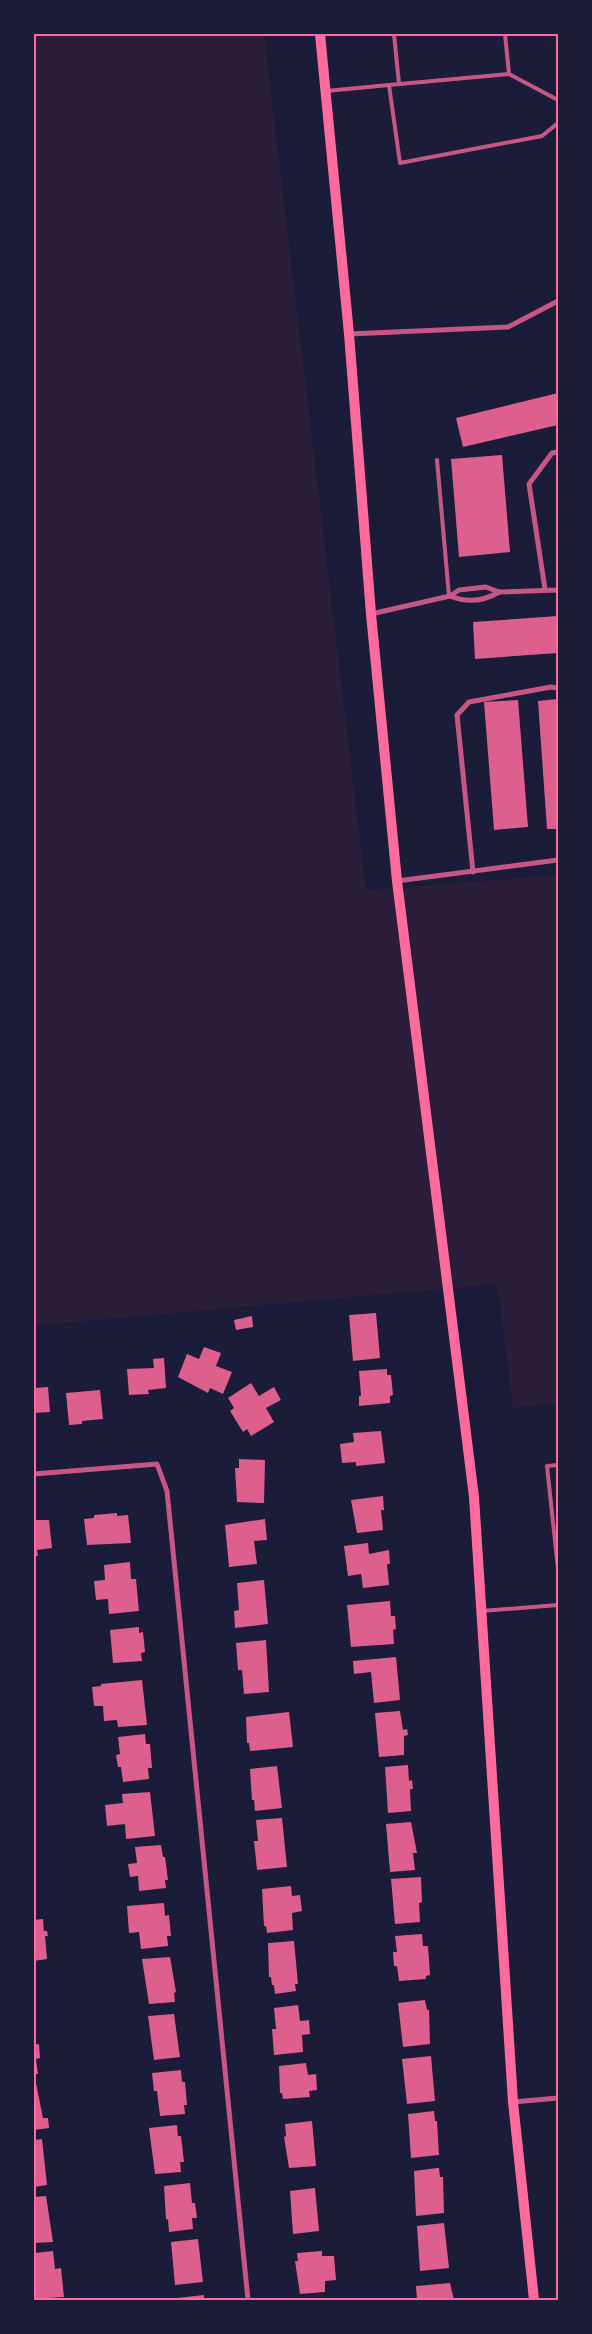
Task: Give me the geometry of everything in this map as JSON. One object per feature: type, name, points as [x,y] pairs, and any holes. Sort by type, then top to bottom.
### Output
[{"type":"main road","points":[[320,34],[349,334],[371,614],[396,880],[474,1497],[514,2102],[534,2300]]},
{"type":"street","points":[[349,334],[508,327],[558,301]]},
{"type":"street","points":[[545,589],[529,484],[552,453],[558,452]]},
{"type":"street","points":[[371,614],[450,596],[459,590],[486,587],[499,592],[558,590]]},
{"type":"street","points":[[450,596],[463,601],[489,598],[499,592]]},
{"type":"street","points":[[473,872],[457,714],[469,702],[551,687],[558,688]]},
{"type":"street","points":[[396,880],[558,860]]},
{"type":"street","points":[[34,1474],[157,1464],[167,1491],[248,2300]]},
{"type":"street","points":[[514,2102],[558,2098]]},
{"type":"lane","points":[[394,34],[399,84]]},
{"type":"lane","points":[[505,34],[509,74]]},
{"type":"lane","points":[[325,91],[509,74],[558,100]]},
{"type":"lane","points":[[389,85],[400,163],[542,136],[558,123]]},
{"type":"lane","points":[[437,460],[450,596]]},
{"type":"lane","points":[[558,1465],[547,1466],[558,1569]]},
{"type":"lane","points":[[482,1612],[558,1605]]},
{"type":"shaded area","points":[[34,34],[264,34],[366,890],[558,875],[558,1403],[513,1408],[497,1284],[34,1326]]},
{"type":"building","points":[[558,393],[558,425],[463,447],[456,418]]},
{"type":"building","points":[[502,455],[510,552],[459,557],[451,459]]},
{"type":"building","points":[[558,616],[558,653],[475,659],[473,622]]},
{"type":"building","points":[[558,699],[558,829],[547,829],[538,701]]},
{"type":"building","points":[[518,700],[528,827],[494,830],[484,702]]},
{"type":"building","points":[[376,1313],[380,1358],[353,1361],[349,1315]]},
{"type":"building","points":[[252,1316],[253,1327],[236,1330],[234,1320]]},
{"type":"building","points":[[204,1347],[221,1353],[216,1366],[232,1372],[223,1394],[210,1388],[208,1393],[178,1377],[187,1354],[199,1359]]},
{"type":"building","points":[[164,1358],[166,1388],[148,1390],[149,1394],[129,1395],[127,1369],[154,1368],[153,1359]]},
{"type":"building","points":[[387,1369],[387,1375],[391,1375],[393,1395],[390,1396],[390,1403],[359,1406],[359,1396],[361,1396],[359,1371]]},
{"type":"building","points":[[251,1383],[259,1396],[274,1387],[281,1400],[266,1408],[274,1422],[251,1436],[247,1429],[243,1432],[230,1411],[234,1408],[228,1398]]},
{"type":"building","points":[[48,1387],[50,1412],[34,1413],[34,1388]]},
{"type":"building","points":[[100,1390],[103,1419],[82,1421],[82,1424],[69,1425],[66,1393]]},
{"type":"building","points":[[381,1431],[385,1463],[356,1466],[356,1462],[342,1463],[340,1444],[354,1442],[353,1433]]},
{"type":"building","points":[[239,1459],[265,1460],[264,1503],[237,1502],[235,1468],[239,1468]]},
{"type":"building","points":[[383,1496],[384,1510],[381,1510],[383,1530],[357,1533],[351,1500]]},
{"type":"building","points":[[117,1513],[117,1516],[128,1515],[131,1543],[87,1545],[84,1519],[94,1518],[94,1515]]},
{"type":"building","points":[[265,1519],[267,1540],[254,1541],[257,1564],[229,1567],[225,1525]]},
{"type":"building","points":[[34,1520],[49,1520],[52,1548],[37,1550],[38,1556],[34,1556]]},
{"type":"building","points":[[368,1543],[369,1554],[389,1550],[390,1564],[387,1564],[389,1585],[363,1588],[361,1574],[348,1576],[344,1546]]},
{"type":"building","points":[[130,1562],[131,1579],[136,1579],[139,1611],[109,1614],[108,1599],[96,1600],[94,1581],[105,1580],[104,1565]]},
{"type":"building","points":[[264,1580],[268,1624],[235,1628],[234,1611],[239,1610],[237,1583]]},
{"type":"building","points":[[390,1601],[391,1616],[395,1616],[394,1644],[351,1647],[347,1605]]},
{"type":"building","points":[[139,1627],[139,1633],[143,1632],[145,1652],[141,1653],[142,1661],[113,1663],[110,1630]]},
{"type":"building","points":[[266,1640],[269,1692],[244,1694],[242,1670],[238,1670],[236,1643]]},
{"type":"building","points":[[396,1657],[400,1700],[374,1703],[371,1672],[354,1674],[353,1661]]},
{"type":"building","points":[[142,1680],[147,1725],[118,1727],[117,1720],[104,1721],[103,1706],[94,1706],[92,1687],[101,1686],[101,1684]]},
{"type":"building","points":[[400,1711],[403,1730],[407,1729],[408,1735],[404,1736],[404,1755],[379,1757],[375,1713]]},
{"type":"building","points":[[289,1712],[293,1747],[250,1751],[249,1743],[247,1743],[246,1717]]},
{"type":"building","points":[[145,1734],[146,1744],[150,1744],[152,1768],[148,1768],[149,1779],[123,1782],[121,1767],[118,1767],[116,1755],[120,1754],[118,1737]]},
{"type":"building","points":[[408,1765],[409,1781],[412,1780],[413,1789],[410,1789],[411,1811],[388,1813],[385,1767]]},
{"type":"building","points":[[277,1766],[282,1808],[255,1811],[254,1800],[252,1800],[250,1769]]},
{"type":"building","points":[[150,1792],[155,1836],[126,1839],[125,1824],[107,1826],[105,1805],[123,1803],[122,1794]]},
{"type":"building","points":[[282,1818],[287,1867],[257,1870],[254,1841],[258,1841],[256,1820]]},
{"type":"building","points":[[411,1822],[417,1853],[413,1853],[415,1870],[390,1872],[386,1824]]},
{"type":"building","points":[[161,1845],[163,1857],[165,1857],[168,1880],[165,1880],[166,1888],[139,1891],[138,1876],[130,1877],[128,1864],[137,1863],[135,1847]]},
{"type":"building","points":[[421,1877],[422,1902],[419,1903],[420,1922],[395,1924],[391,1879]]},
{"type":"building","points":[[291,1886],[292,1896],[300,1895],[302,1911],[292,1913],[293,1930],[267,1933],[266,1926],[264,1926],[262,1889]]},
{"type":"building","points":[[164,1903],[165,1916],[169,1915],[171,1936],[167,1936],[168,1946],[141,1949],[139,1932],[129,1933],[127,1906]]},
{"type":"building","points":[[43,1919],[44,1931],[47,1931],[48,1936],[45,1936],[47,1959],[34,1961],[34,1920]]},
{"type":"building","points":[[422,1934],[423,1946],[428,1946],[430,1975],[426,1976],[426,1979],[399,1981],[397,1966],[394,1966],[393,1952],[397,1952],[395,1936]]},
{"type":"building","points":[[294,1941],[298,1984],[295,1984],[296,1991],[275,1994],[274,1985],[272,1985],[271,1977],[269,1977],[268,1943]]},
{"type":"building","points":[[170,1957],[176,1992],[174,1993],[175,2002],[149,2004],[142,1959]]},
{"type":"building","points":[[425,2000],[427,2010],[429,2010],[430,2044],[403,2047],[398,2003]]},
{"type":"building","points":[[298,2005],[300,2021],[309,2020],[310,2034],[302,2035],[303,2052],[274,2055],[272,2029],[276,2029],[274,2008]]},
{"type":"building","points":[[174,2014],[180,2057],[154,2060],[148,2016]]},
{"type":"building","points":[[39,2044],[40,2058],[36,2059],[38,2074],[34,2074],[34,2045]]},
{"type":"building","points":[[431,2056],[435,2101],[407,2104],[402,2059]]},
{"type":"building","points":[[306,2063],[308,2075],[316,2074],[317,2090],[309,2091],[310,2097],[283,2099],[282,2093],[280,2093],[279,2066]]},
{"type":"building","points":[[181,2070],[182,2082],[185,2082],[187,2105],[184,2105],[185,2114],[160,2116],[157,2091],[154,2091],[152,2073]]},
{"type":"building","points":[[34,2083],[36,2083],[43,2118],[48,2118],[49,2128],[34,2130]]},
{"type":"building","points":[[434,2111],[435,2121],[437,2121],[439,2155],[411,2158],[408,2114]]},
{"type":"building","points":[[312,2121],[316,2166],[289,2168],[284,2137],[286,2136],[285,2124]]},
{"type":"building","points":[[177,2125],[178,2136],[181,2136],[184,2162],[180,2162],[181,2172],[155,2174],[149,2128]]},
{"type":"building","points":[[42,2139],[47,2185],[34,2187],[34,2140]]},
{"type":"building","points":[[439,2168],[440,2177],[443,2177],[444,2213],[416,2216],[414,2171]]},
{"type":"building","points":[[190,2183],[192,2203],[195,2203],[197,2218],[192,2218],[193,2229],[169,2232],[168,2219],[166,2220],[164,2186]]},
{"type":"building","points":[[315,2188],[319,2231],[293,2234],[290,2191]]},
{"type":"building","points":[[46,2196],[53,2242],[34,2243],[34,2197]]},
{"type":"building","points":[[444,2223],[449,2268],[420,2271],[417,2226]]},
{"type":"building","points":[[198,2239],[203,2282],[175,2285],[171,2242]]},
{"type":"building","points":[[53,2251],[55,2269],[61,2268],[64,2297],[34,2299],[34,2253]]},
{"type":"building","points":[[322,2251],[322,2256],[334,2256],[336,2280],[325,2281],[325,2292],[300,2294],[295,2261],[298,2261],[297,2253]]},
{"type":"building","points":[[450,2283],[454,2300],[417,2300],[416,2286]]},
{"type":"building","points":[[204,2295],[204,2300],[177,2300],[177,2298]]}]
